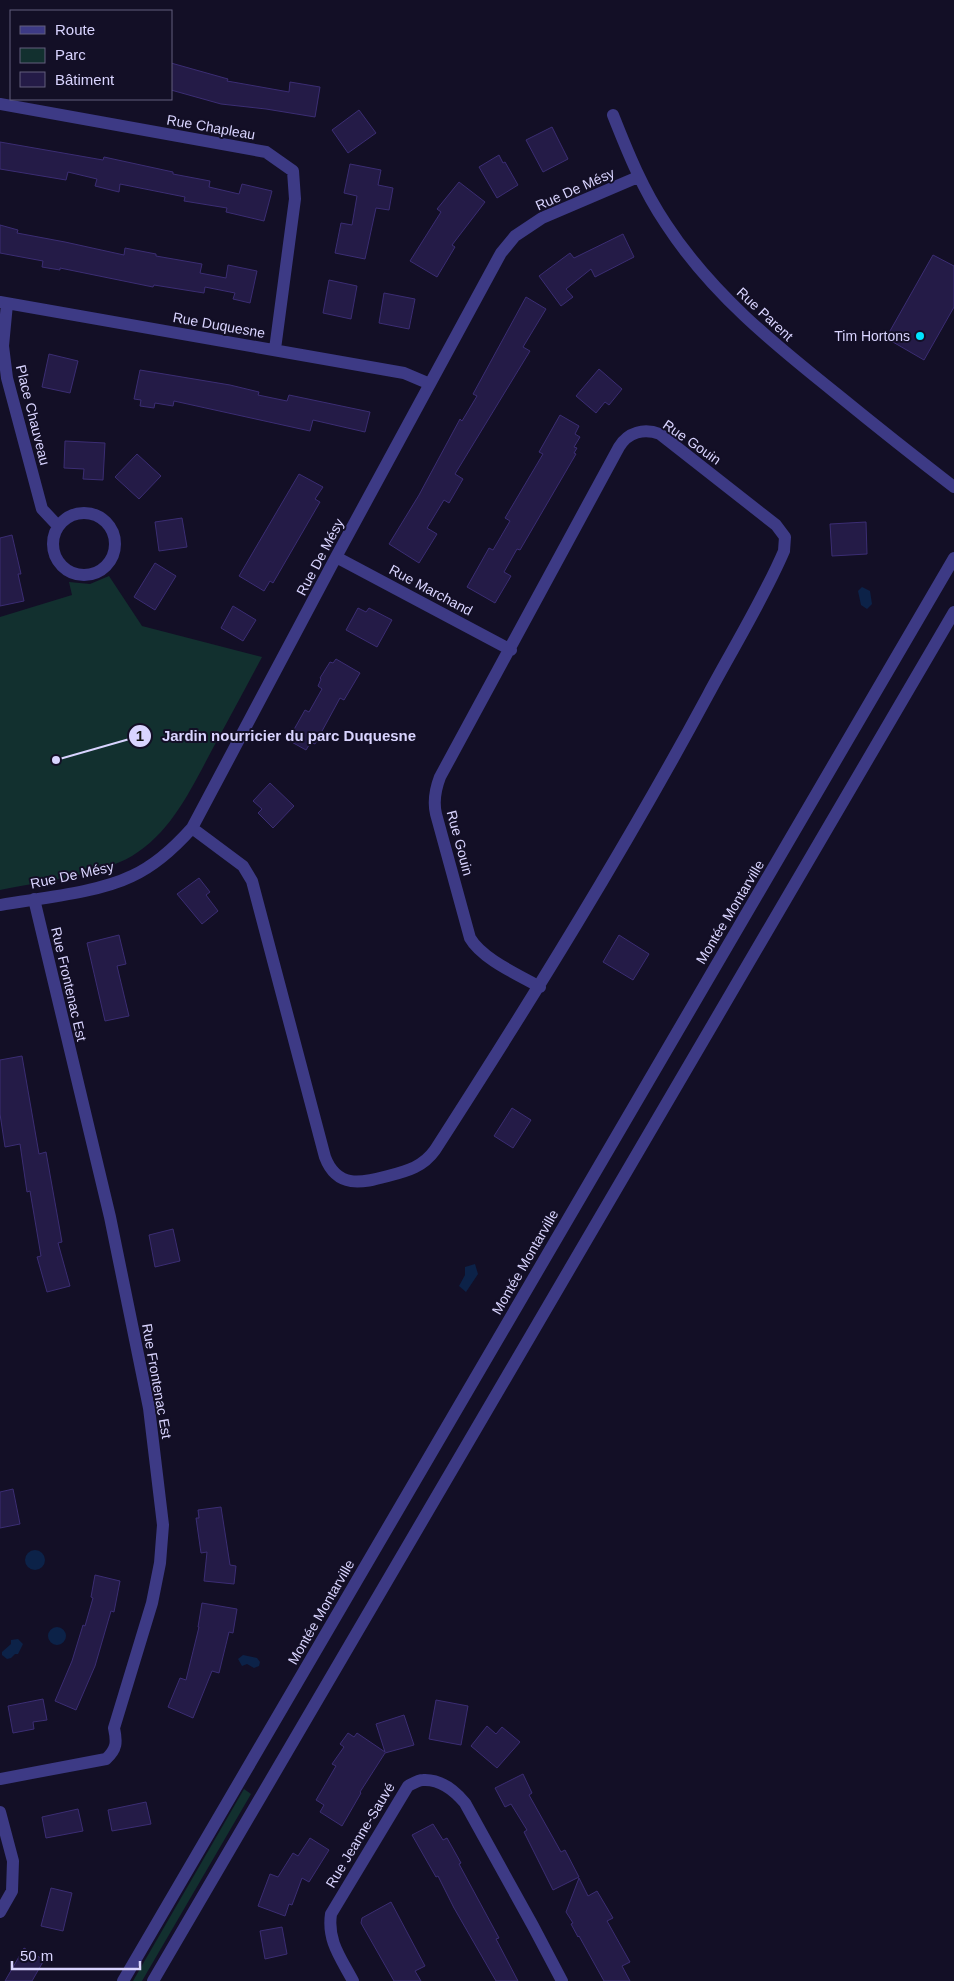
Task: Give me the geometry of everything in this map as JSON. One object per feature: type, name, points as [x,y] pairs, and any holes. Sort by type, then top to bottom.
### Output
[{"type":"street","name":"Rue Chapleau","points":[[0,104],[266,152],[292,171],[295,199],[275,350]]},
{"type":"street","name":"Rue Parent","points":[[613,115],[638,177],[666,224],[705,275],[739,312],[774,344],[954,487]]},
{"type":"street","name":"Rue De Mésy","points":[[0,906],[105,886],[133,876],[157,860],[192,828],[501,253],[516,236],[542,218],[638,177]]},
{"type":"street","name":"Rue Duquesne","points":[[4,303],[404,373],[430,384]]},
{"type":"street","name":"Place Chauveau","points":[[4,303],[3,346],[6,373],[42,509],[58,526]]},
{"type":"street","name":"Rue Gouin","points":[[192,828],[243,866],[252,881],[325,1157],[333,1172],[342,1179],[353,1182],[371,1180],[413,1169],[428,1160],[540,987],[668,769],[782,558],[786,547],[785,537],[776,525],[660,434],[644,431],[634,433],[625,439],[619,447],[511,650],[440,777],[436,789],[434,802],[437,819],[473,943],[484,954],[540,987]]},
{"type":"street","points":[[86,512],[97,515],[106,521],[112,530],[116,545],[111,560],[104,569],[87,576],[76,575],[67,571],[59,564],[54,555],[52,545],[58,526],[66,518],[86,512]]},
{"type":"street","name":"Rue Marchand","points":[[336,557],[511,650]]},
{"type":"street","name":"Montée Montarville","points":[[122,1981],[954,558]]},
{"type":"street","points":[[153,1981],[954,612]]},
{"type":"street","name":"Rue Frontenac Est","points":[[0,1779],[106,1759],[113,1752],[117,1744],[114,1728],[152,1603],[160,1563],[163,1525],[148,1408],[112,1227],[34,899]]},
{"type":"street","name":"Rue Jeanne-Sauvé","points":[[353,1981],[332,1943],[329,1927],[330,1914],[408,1786],[422,1780],[437,1782],[455,1792],[465,1802],[562,1981]]},
{"type":"street","points":[[0,1812],[13,1861],[12,1891],[0,1912]]},
{"type":"green space","points":[[109,576],[142,626],[262,657],[180,808],[170,822],[146,846],[119,863],[103,868],[0,890],[0,617],[72,595],[69,582],[90,584]]},
{"type":"green space","points":[[244,1789],[251,1794],[142,1981],[133,1981]]},
{"type":"water","points":[[862,587],[870,591],[872,604],[867,609],[861,605],[858,591]]},
{"type":"water","points":[[475,1264],[478,1274],[466,1292],[459,1286],[465,1275],[465,1267]]},
{"type":"water","points":[[31,1550],[39,1550],[45,1556],[45,1564],[39,1570],[31,1570],[25,1564],[25,1556]]},
{"type":"water","points":[[53,1627],[61,1627],[66,1632],[64,1643],[53,1645],[48,1640],[48,1632]]},
{"type":"water","points":[[18,1639],[23,1644],[18,1654],[7,1659],[2,1655],[2,1652],[11,1644],[11,1640]]},
{"type":"water","points":[[243,1655],[257,1658],[260,1662],[259,1666],[254,1668],[247,1664],[242,1666],[238,1659]]},
{"type":"building","points":[[172,63],[228,79],[227,81],[289,92],[290,82],[320,87],[315,117],[221,104],[172,90]]},
{"type":"building","points":[[359,110],[376,133],[348,153],[332,130]]},
{"type":"building","points":[[552,127],[568,159],[543,172],[526,140]]},
{"type":"building","points":[[0,142],[103,160],[104,157],[173,172],[173,174],[210,181],[209,187],[239,194],[242,184],[272,191],[264,221],[226,212],[227,208],[184,201],[185,197],[120,184],[119,192],[95,186],[97,179],[68,172],[66,180],[0,169]]},
{"type":"building","points":[[499,155],[518,185],[497,198],[479,167]]},
{"type":"building","points":[[350,164],[381,170],[378,185],[393,188],[389,210],[376,208],[365,259],[335,253],[341,223],[352,225],[357,196],[344,193]]},
{"type":"building","points":[[459,182],[485,202],[452,245],[455,247],[437,277],[410,261],[441,212],[437,209]]},
{"type":"building","points":[[0,225],[18,230],[17,233],[124,255],[125,248],[156,254],[156,256],[202,264],[200,273],[226,278],[228,265],[257,271],[250,303],[233,299],[235,293],[205,287],[204,293],[154,285],[153,287],[60,268],[60,270],[42,267],[43,261],[0,253]]},
{"type":"building","points":[[623,234],[634,257],[595,277],[591,269],[566,289],[573,297],[561,306],[539,276],[570,253],[574,258]]},
{"type":"building","points":[[933,255],[954,266],[954,307],[924,360],[886,338]]},
{"type":"building","points":[[329,280],[357,286],[351,319],[323,313]]},
{"type":"building","points":[[384,293],[415,299],[409,329],[379,323]]},
{"type":"building","points":[[526,297],[546,309],[523,347],[530,351],[455,474],[463,479],[449,503],[444,500],[427,528],[437,534],[419,563],[389,544],[419,495],[460,419],[462,421],[477,396],[473,394]]},
{"type":"building","points":[[49,354],[78,361],[70,393],[42,387]]},
{"type":"building","points":[[599,369],[622,389],[609,405],[605,402],[596,413],[576,396]]},
{"type":"building","points":[[140,370],[230,385],[259,392],[258,395],[287,401],[289,395],[370,412],[365,432],[313,420],[310,431],[174,401],[173,406],[155,403],[154,408],[140,406],[141,400],[134,399]]},
{"type":"building","points":[[560,415],[579,426],[575,434],[580,437],[574,447],[577,448],[574,453],[576,454],[520,550],[517,549],[504,572],[511,576],[495,603],[467,587],[489,548],[493,550],[510,521],[505,518],[543,454],[539,452]]},
{"type":"building","points":[[65,441],[105,443],[103,480],[83,479],[84,469],[64,468]]},
{"type":"building","points":[[137,454],[161,476],[139,499],[115,477]]},
{"type":"building","points":[[299,474],[323,487],[315,499],[320,502],[273,583],[270,581],[264,591],[239,576]]},
{"type":"building","points":[[182,518],[187,547],[159,551],[155,522]]},
{"type":"building","points":[[866,522],[867,554],[832,556],[830,524]]},
{"type":"building","points":[[12,535],[21,574],[18,574],[24,601],[0,606],[0,538]]},
{"type":"building","points":[[155,563],[176,576],[155,610],[134,597]]},
{"type":"building","points":[[233,606],[256,620],[243,641],[221,628]]},
{"type":"building","points":[[358,608],[366,612],[369,608],[392,620],[377,647],[346,630]]},
{"type":"building","points":[[336,659],[360,673],[344,700],[340,698],[315,744],[311,742],[306,750],[288,740],[305,710],[309,712],[322,689],[318,686],[320,678],[330,662],[333,663]]},
{"type":"building","points":[[270,783],[294,806],[273,828],[258,813],[262,809],[253,801]]},
{"type":"building","points":[[199,878],[210,892],[206,895],[218,911],[202,924],[177,894]]},
{"type":"building","points":[[119,935],[126,964],[117,966],[129,1016],[105,1021],[87,943]]},
{"type":"building","points":[[619,935],[649,954],[633,980],[603,962]]},
{"type":"building","points":[[22,1056],[39,1154],[46,1152],[62,1242],[58,1243],[70,1286],[47,1292],[37,1257],[41,1256],[30,1191],[27,1192],[20,1144],[5,1147],[0,1114],[0,1060]]},
{"type":"building","points":[[512,1108],[531,1120],[513,1148],[494,1136]]},
{"type":"building","points":[[173,1229],[180,1261],[155,1267],[149,1235]]},
{"type":"building","points":[[13,1489],[20,1524],[0,1528],[0,1492]]},
{"type":"building","points":[[221,1507],[230,1565],[236,1566],[234,1584],[204,1581],[207,1552],[201,1553],[196,1518],[199,1518],[198,1510]]},
{"type":"building","points":[[95,1575],[120,1581],[114,1612],[111,1611],[95,1666],[76,1710],[55,1701],[72,1661],[83,1625],[85,1626],[93,1598],[91,1597]]},
{"type":"building","points":[[202,1603],[237,1609],[233,1633],[229,1632],[219,1673],[212,1671],[193,1718],[168,1707],[180,1678],[186,1680],[199,1627]]},
{"type":"building","points":[[43,1699],[47,1720],[33,1722],[34,1729],[13,1733],[8,1706]]},
{"type":"building","points":[[436,1700],[468,1706],[461,1745],[429,1739]]},
{"type":"building","points":[[404,1715],[414,1745],[385,1753],[360,1792],[342,1826],[320,1812],[324,1805],[316,1800],[336,1766],[332,1764],[344,1747],[340,1744],[348,1733],[354,1737],[357,1733],[385,1752],[376,1724]]},
{"type":"building","points":[[487,1726],[496,1734],[502,1727],[520,1742],[497,1768],[471,1746]]},
{"type":"building","points":[[523,1774],[532,1793],[529,1795],[561,1852],[565,1850],[579,1877],[553,1890],[524,1832],[527,1830],[511,1804],[505,1807],[495,1788]]},
{"type":"building","points":[[146,1802],[151,1824],[112,1831],[108,1810]]},
{"type":"building","points":[[78,1809],[83,1831],[46,1838],[42,1817]]},
{"type":"building","points":[[433,1824],[443,1840],[447,1838],[461,1863],[459,1864],[499,1938],[496,1939],[518,1981],[496,1981],[438,1876],[436,1877],[412,1835]]},
{"type":"building","points":[[310,1838],[329,1850],[309,1882],[302,1878],[292,1905],[289,1904],[285,1916],[258,1906],[270,1874],[278,1877],[293,1853],[298,1856]]},
{"type":"building","points":[[579,1878],[588,1896],[597,1891],[613,1918],[607,1921],[630,1962],[622,1966],[630,1981],[604,1981],[571,1924],[573,1923],[566,1912]]},
{"type":"building","points":[[51,1888],[72,1893],[63,1931],[41,1926]]},
{"type":"building","points":[[391,1902],[425,1966],[415,1971],[421,1981],[394,1981],[361,1923],[362,1918]]},
{"type":"building","points":[[282,1927],[287,1954],[265,1959],[260,1931]]},
{"type":"building","points":[[24,1948],[44,1960],[32,1981],[5,1981]]},
{"type":"place","name":"Tim Hortons","points":[[920,336]]},
{"type":"place","name":"Jardin nourricier du parc Duquesne","points":[[56,760]]}]
